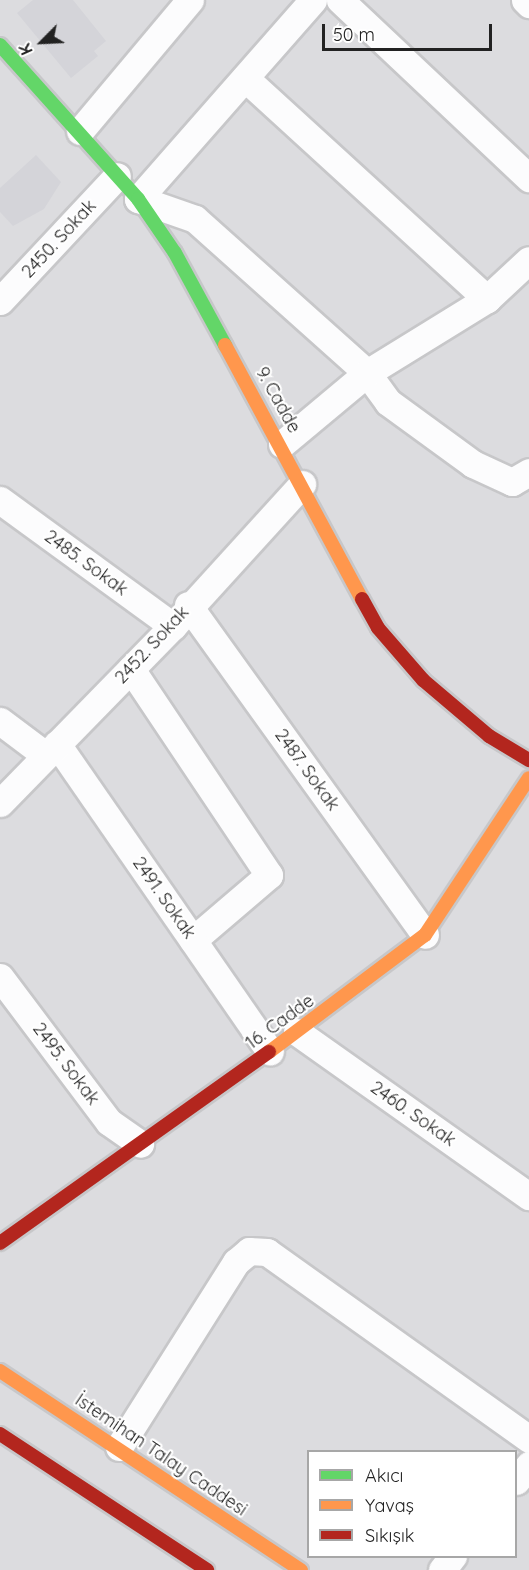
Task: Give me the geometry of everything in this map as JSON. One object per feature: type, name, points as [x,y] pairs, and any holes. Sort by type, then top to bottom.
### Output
[{"type":"street","points":[[80,131],[190,0]]},
{"type":"street","points":[[313,0],[138,199],[195,219],[367,373],[388,402],[473,465],[512,482],[529,471]]},
{"type":"street","points":[[340,0],[529,178]]},
{"type":"street","points":[[525,0],[529,4]]},
{"type":"street","name":"9. Cadde","points":[[0,45],[80,131],[138,199],[175,253],[282,444],[378,628],[423,680],[489,736],[529,760]]},
{"type":"street","points":[[245,78],[487,299]]},
{"type":"street","name":"2450. Sokak","points":[[0,301],[117,176]]},
{"type":"street","points":[[282,444],[367,373],[487,299],[529,260]]},
{"type":"street","name":"2452. Sokak","points":[[0,804],[131,669],[302,484]]},
{"type":"street","name":"2485. Sokak","points":[[0,500],[180,616]]},
{"type":"street","name":"2487. Sokak","points":[[180,616],[425,935]]},
{"type":"street","points":[[131,669],[270,875],[193,940]]},
{"type":"street","name":"2491. Sokak","points":[[0,721],[51,749],[193,940],[270,1052]]},
{"type":"street","name":"16. Cadde","points":[[0,1243],[270,1052],[425,935],[529,778]]},
{"type":"street","name":"2495. Sokak","points":[[0,977],[110,1122],[140,1144]]},
{"type":"street","name":"2460. Sokak","points":[[297,1032],[529,1196]]},
{"type":"street","points":[[119,1447],[236,1262],[249,1251],[267,1252],[529,1439]]},
{"type":"street","name":"İstemihan Talay Caddesi","points":[[0,1371],[119,1447],[301,1570]]},
{"type":"street","points":[[0,1434],[207,1570]]},
{"type":"street","points":[[517,1480],[529,1465]]},
{"type":"street","points":[[442,1570],[452,1558]]},
{"type":"shaded area","points":[[0,0],[529,0],[529,1570],[0,1570]]},
{"type":"building","points":[[33,0],[73,0],[106,41],[94,51],[98,56],[71,78],[17,13]]},
{"type":"building","points":[[36,155],[61,182],[44,209],[13,226],[0,212],[0,188]]},
{"type":"traffic: fast","points":[[0,45],[138,199],[175,253],[225,345]]},
{"type":"traffic: slow","points":[[225,345],[362,599]]},
{"type":"traffic: slow","points":[[269,1052],[425,935],[529,778]]},
{"type":"traffic: slow","points":[[0,1371],[301,1570]]},
{"type":"traffic: jam","points":[[362,599],[378,628],[423,680],[489,736],[529,760]]},
{"type":"traffic: jam","points":[[0,1243],[269,1052]]},
{"type":"traffic: jam","points":[[0,1434],[207,1570]]}]
